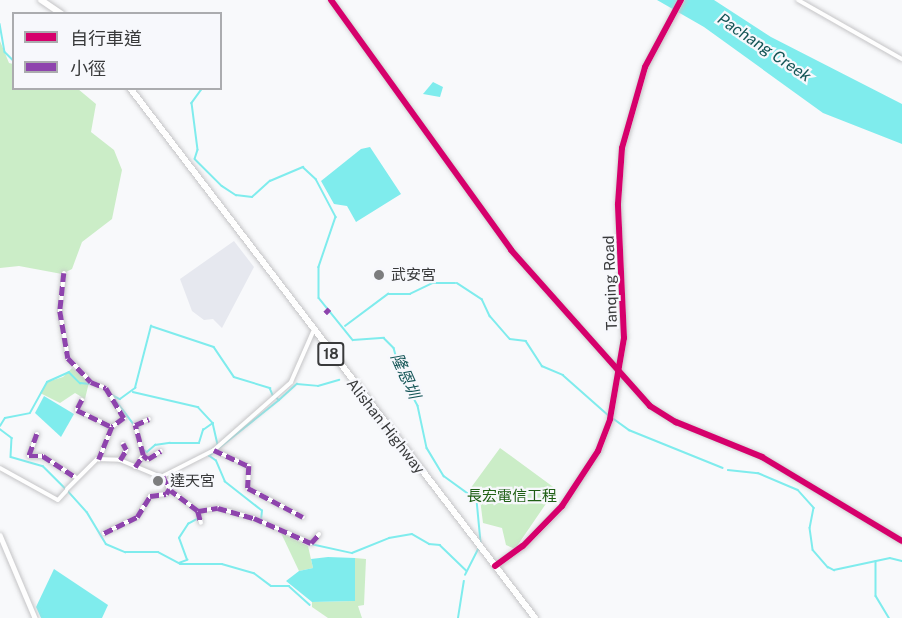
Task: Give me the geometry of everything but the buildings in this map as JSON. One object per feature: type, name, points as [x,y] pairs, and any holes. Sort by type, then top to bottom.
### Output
[{"type":"main road","points":[[40,0],[59,12]]},
{"type":"main road","name":"Alishan Highway","points":[[132,90],[313,332],[535,618]]},
{"type":"street","points":[[331,0],[511,250],[620,373],[661,414],[762,457],[902,541]]},
{"type":"street","name":"Tanqing Road","points":[[495,566],[539,532],[582,479],[610,419],[620,373],[624,338],[618,204],[621,148],[637,88],[681,0]]},
{"type":"street","points":[[798,0],[902,59]]},
{"type":"street","points":[[0,468],[58,500],[75,477],[99,459],[112,427],[124,418],[119,406],[108,396],[106,388],[72,365],[64,349],[60,311],[64,273]]},
{"type":"street","points":[[99,459],[120,460],[163,476],[214,450],[291,382],[313,332]]},
{"type":"street","points":[[82,400],[77,410],[112,427]]},
{"type":"street","points":[[149,419],[135,425],[143,455],[148,459],[161,451]]},
{"type":"street","points":[[36,434],[29,456],[43,456],[75,477]]},
{"type":"street","points":[[120,460],[126,450],[123,444]]},
{"type":"street","points":[[214,450],[249,466],[249,488],[303,517]]},
{"type":"street","points":[[135,467],[143,455]]},
{"type":"street","points":[[163,476],[169,489],[198,511],[201,523]]},
{"type":"street","points":[[104,533],[137,517],[150,496],[166,494],[169,489]]},
{"type":"street","points":[[198,511],[218,508],[254,518],[311,543],[319,534]]},
{"type":"street","points":[[0,535],[35,618]]},
{"type":"shaded area","points":[[234,241],[254,267],[222,328],[213,319],[204,320],[192,311],[180,279]]},
{"type":"green space","points":[[0,41],[9,63],[12,64],[12,90],[79,90],[96,104],[91,132],[114,150],[122,170],[112,219],[82,242],[72,269],[62,274],[19,266],[0,268]]},
{"type":"green space","points":[[72,368],[89,382],[85,399],[75,393],[60,403],[40,393],[47,382],[63,377]]},
{"type":"green space","name":"長宏電信工程","points":[[500,448],[556,489],[515,549],[506,545],[502,528],[483,523],[480,499],[470,489]]},
{"type":"green space","points":[[281,533],[308,546],[313,568],[299,571]]},
{"type":"green space","points":[[355,558],[366,559],[364,605],[358,606],[362,618],[328,618],[312,607],[312,602],[355,601]]},
{"type":"water","name":"Pachang Creek","points":[[657,0],[714,0],[771,37],[902,104],[902,144],[823,113],[704,27]]},
{"type":"water","points":[[433,82],[443,87],[440,97],[423,94]]},
{"type":"water","points":[[370,147],[401,194],[356,222],[347,206],[334,204],[321,181],[361,149]]},
{"type":"water","points":[[44,396],[74,414],[61,437],[35,413]]},
{"type":"water","points":[[355,558],[355,601],[312,602],[286,581],[299,571],[313,568],[311,559]]},
{"type":"water","points":[[54,569],[108,605],[102,618],[41,618],[36,607]]},
{"type":"waterway","name":"隆恩圳","points":[[0,24],[5,52],[12,59]]},
{"type":"waterway","name":"隆恩圳","points":[[202,90],[192,103],[198,150],[195,159],[222,186],[236,195],[252,197],[270,181],[303,167],[316,179],[336,217],[319,267],[319,298],[353,340],[384,338],[394,348],[401,375],[418,406],[427,448],[444,476],[477,500],[481,542]]},
{"type":"waterway","points":[[345,326],[388,294],[410,294],[433,283],[455,283]]},
{"type":"waterway","points":[[457,283],[482,299],[490,316],[510,339],[526,341],[542,366],[563,375],[608,415]]},
{"type":"waterway","points":[[112,395],[120,399],[135,388],[151,326],[214,347],[234,377],[270,388],[273,395]]},
{"type":"waterway","points":[[0,426],[5,418],[30,413],[47,382],[69,372],[80,383],[91,384]]},
{"type":"waterway","points":[[277,398],[279,400],[297,384],[318,386],[339,380]]},
{"type":"waterway","points":[[133,392],[198,407],[213,423],[218,445]]},
{"type":"waterway","points":[[114,398],[134,425]]},
{"type":"waterway","points":[[261,520],[262,511],[225,482],[216,461],[209,456],[278,401]]},
{"type":"waterway","points":[[614,419],[629,430],[723,468]]},
{"type":"waterway","points":[[143,449],[147,452],[155,445],[199,443],[203,430],[213,423]]},
{"type":"waterway","points":[[0,429],[12,438],[11,457],[43,466],[65,488]]},
{"type":"waterway","points":[[728,470],[758,473],[798,490],[814,508],[810,528],[813,550],[828,567],[834,570],[890,558],[902,561]]},
{"type":"waterway","points":[[68,491],[87,512],[106,544],[125,552],[158,552],[179,563],[187,560],[179,538],[188,524],[197,519]]},
{"type":"waterway","points":[[311,544],[352,553],[389,538],[412,534],[429,544],[440,545],[467,571]]},
{"type":"waterway","name":"隆恩圳","points":[[465,575],[478,549]]},
{"type":"waterway","points":[[876,561],[876,596],[889,618]]},
{"type":"waterway","points":[[180,564],[222,564],[254,573],[271,586],[289,586],[310,605]]},
{"type":"waterway","name":"隆恩圳","points":[[458,618],[464,581]]},
{"type":"marked path","points":[[64,273],[60,311],[68,358],[91,382],[106,388],[124,418],[112,427],[99,459]]},
{"type":"marked path","points":[[325,313],[329,309]]},
{"type":"marked path","points":[[82,400],[77,410],[112,427]]},
{"type":"marked path","points":[[135,467],[143,455],[135,425],[149,419]]},
{"type":"marked path","points":[[37,434],[29,456],[43,456],[75,477]]},
{"type":"marked path","points":[[120,460],[126,450],[123,444]]},
{"type":"marked path","points":[[214,450],[249,466],[248,488],[303,517]]},
{"type":"marked path","points":[[143,455],[148,459],[161,451]]},
{"type":"marked path","points":[[163,476],[169,489],[198,511],[201,523]]},
{"type":"marked path","points":[[104,533],[137,517],[150,496],[166,494],[169,489]]},
{"type":"marked path","points":[[198,511],[218,508],[254,518],[311,543],[319,534]]},
{"type":"cycle path","points":[[331,0],[511,250],[650,406],[676,422],[762,457],[902,541]]},
{"type":"cycle path","points":[[495,566],[523,546],[562,506],[598,451],[610,419],[624,338],[618,204],[622,148],[645,67],[681,0]]},
{"type":"place","name":"武安宮","points":[[379,275]]},
{"type":"place","name":"達天宮","points":[[158,481]]}]
